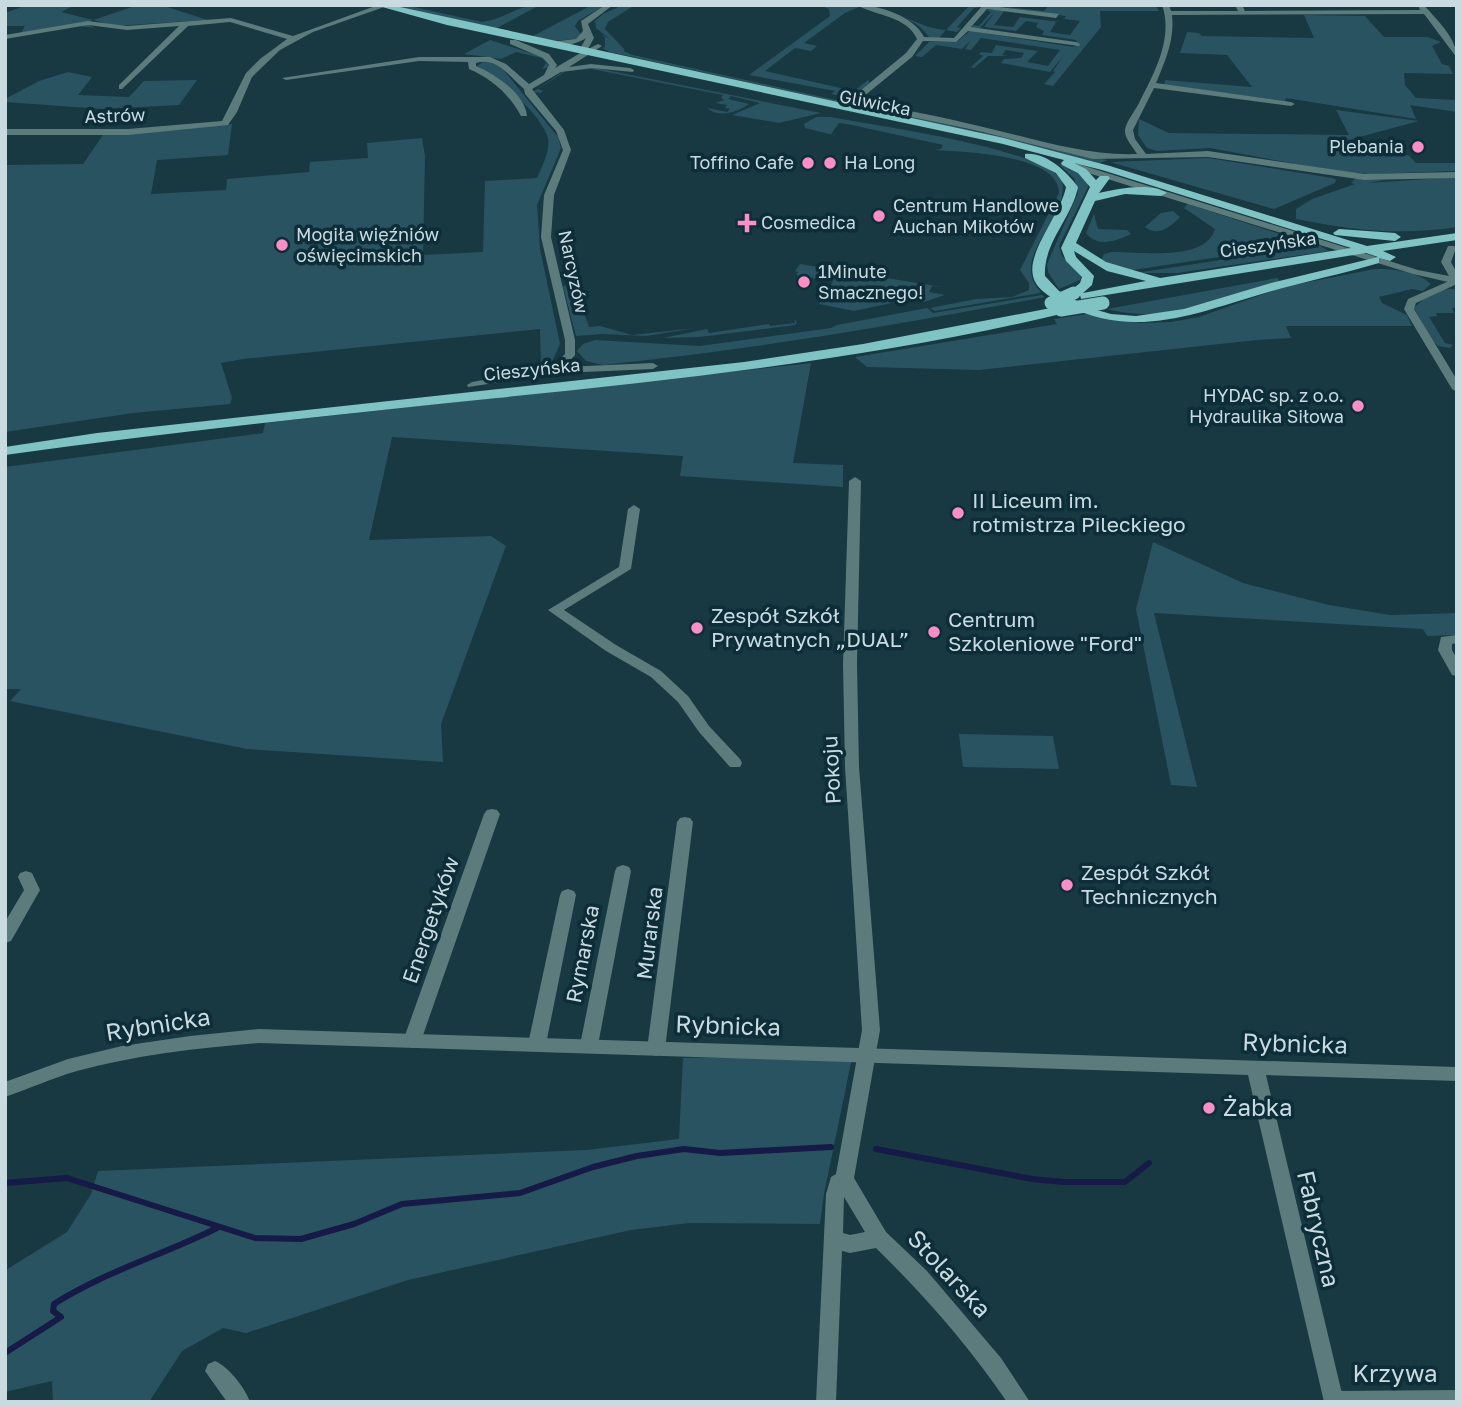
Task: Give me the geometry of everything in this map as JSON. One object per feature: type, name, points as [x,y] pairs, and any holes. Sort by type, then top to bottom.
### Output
[{"type":"main road","name":"Gliwicka","points":[[363,5],[553,44],[630,70],[1072,165]]},
{"type":"main road","name":"Gliwicka","points":[[379,7],[513,42],[582,55],[615,58],[942,126],[1109,172]]},
{"type":"main road","points":[[1016,151],[1052,166],[1069,180],[1072,194],[1041,257],[1039,276],[1048,289],[1069,303],[1092,312],[1117,318],[1148,320],[1177,317],[1370,255]]},
{"type":"main road","points":[[1072,165],[1090,177],[1094,193]]},
{"type":"main road","points":[[1080,294],[1088,276],[1067,253],[1094,193],[1104,188],[1109,172],[1139,178],[1280,222],[1370,255]]},
{"type":"main road","points":[[1094,193],[1125,191],[1170,194]]},
{"type":"main road","points":[[1280,222],[1361,236],[1450,244]]},
{"type":"main road","name":"Cieszyńska","points":[[5,451],[119,435],[742,366],[870,347],[1056,306],[1080,294],[1350,252],[1390,257],[1450,244],[1457,236]]},
{"type":"main road","points":[[1070,242],[1085,256],[1114,271],[1156,278],[1178,278]]},
{"type":"main road","name":"Cieszyńska","points":[[5,440],[801,348],[1056,306],[1103,303],[1370,255],[1450,244]]},
{"type":"street","points":[[582,55],[590,38],[584,23],[610,5]]},
{"type":"street","points":[[860,5],[909,24],[918,31],[921,39],[954,41],[983,6],[1056,16]]},
{"type":"street","points":[[1238,5],[1243,13]]},
{"type":"street","points":[[5,37],[88,23],[127,27],[232,20],[256,29],[292,37],[379,7]]},
{"type":"street","points":[[1143,156],[1128,133],[1169,39],[1168,9],[1297,13],[1424,9],[1457,56]]},
{"type":"street","points":[[122,87],[185,24]]},
{"type":"street","points":[[966,29],[1076,44]]},
{"type":"street","points":[[1018,36],[1024,29],[1041,31]]},
{"type":"street","points":[[553,44],[578,41],[585,31]]},
{"type":"street","points":[[585,31],[598,38],[598,47]]},
{"type":"street","name":"Astrów","points":[[5,132],[128,132],[225,123],[232,116],[240,88],[248,76],[266,56],[292,37]]},
{"type":"street","name":"Gliwicka","points":[[921,39],[915,50],[852,102],[1093,156],[1222,155],[1364,177],[1457,175]]},
{"type":"street","points":[[513,42],[548,57],[553,65],[552,73]]},
{"type":"street","points":[[528,88],[598,47]]},
{"type":"street","points":[[598,47],[615,58]]},
{"type":"street","name":"Narcyzów","points":[[286,78],[432,58],[502,61],[528,88],[528,92],[564,137],[567,150],[549,195],[545,224],[548,249],[570,340],[570,355]]},
{"type":"street","points":[[476,60],[472,62],[472,66],[496,81],[520,106],[524,114]]},
{"type":"street","points":[[552,73],[586,66],[630,70]]},
{"type":"street","points":[[1151,85],[1292,104]]},
{"type":"street","name":"Gliwicka","points":[[1072,165],[1109,172],[1350,252]]},
{"type":"street","points":[[1450,244],[1446,262],[1456,281]]},
{"type":"street","points":[[1370,255],[1456,281]]},
{"type":"street","points":[[1390,257],[1456,281]]},
{"type":"street","points":[[1456,281],[1420,295],[1412,301],[1409,309],[1457,389]]},
{"type":"street","points":[[554,370],[570,355],[585,366]]},
{"type":"street","points":[[472,385],[512,375],[585,366],[653,366]]},
{"type":"street","name":"Pokoju","points":[[855,481],[850,664],[852,767],[870,1030],[866,1055]]},
{"type":"street","points":[[634,509],[625,569],[555,610],[611,648],[656,674],[683,699],[704,729],[735,763]]},
{"type":"street","points":[[1457,639],[1446,640],[1445,650],[1457,672]]},
{"type":"street","name":"Energetyków","points":[[412,1041],[492,814]]},
{"type":"street","name":"Murarska","points":[[656,1049],[685,822]]},
{"type":"street","name":"Rymarska","points":[[589,1045],[622,871]]},
{"type":"street","points":[[5,937],[32,890],[26,877]]},
{"type":"street","points":[[537,1044],[568,895]]},
{"type":"street","name":"Rybnicka","points":[[5,1090],[75,1065],[132,1051],[184,1042],[259,1036],[1457,1073]]},
{"type":"street","points":[[826,1402],[835,1194],[838,1183],[844,1179],[866,1055]]},
{"type":"street","name":"Fabryczna","points":[[1255,1067],[1334,1401]]},
{"type":"street","name":"Stolarska","points":[[844,1179],[879,1238],[920,1278],[994,1365],[1020,1402]]},
{"type":"street","points":[[834,1240],[850,1244],[879,1238]]},
{"type":"street","points":[[215,1371],[240,1402]]},
{"type":"street","name":"Krzywa","points":[[1334,1401],[1457,1400]]},
{"type":"shaded area","points":[[27,5],[75,5],[61,12],[93,20],[86,23],[95,28],[79,26],[21,33],[25,26],[5,26],[5,13]]},
{"type":"shaded area","points":[[138,5],[174,5],[167,7],[208,20],[114,26],[93,20]]},
{"type":"shaded area","points":[[391,5],[405,5],[482,22],[524,7],[540,5],[495,29]]},
{"type":"shaded area","points":[[592,5],[605,5],[578,21],[575,26],[581,35],[576,39],[553,41],[533,36]]},
{"type":"shaded area","points":[[623,5],[635,5],[608,22],[605,29],[625,50],[623,51],[633,55],[1107,160],[1100,163],[976,132],[610,52],[602,48],[605,47],[605,38],[601,34],[611,40],[596,28],[595,21],[603,14]]},
{"type":"shaded area","points":[[820,5],[859,7],[845,13],[804,43],[817,46],[811,51],[795,48],[765,71],[854,91],[868,80],[870,83],[852,94],[837,95],[831,94],[835,91],[749,75],[830,16],[829,9]]},
{"type":"shaded area","points":[[869,5],[889,11],[926,26],[946,30],[938,39],[929,37],[910,20]]},
{"type":"shaded area","points":[[970,5],[981,7],[974,8],[957,27],[961,28],[957,32],[946,30]]},
{"type":"shaded area","points":[[987,5],[1044,11],[1049,5],[1155,5],[1159,11],[1100,11],[1101,27],[1053,86],[1044,84],[1055,72],[1053,71],[1064,55],[1050,72],[1001,63],[1004,59],[1021,58],[1024,53],[1006,50],[1002,55],[1008,56],[988,56],[974,68],[964,66],[971,67],[983,56],[979,54],[981,52],[992,53],[996,45],[1038,51],[1027,62],[1048,66],[1060,50],[981,38],[971,50],[965,49],[971,40],[962,49],[936,45],[922,57],[915,56],[929,42],[956,42],[970,31],[1074,47],[1077,43],[1076,40],[1042,35],[1044,31],[1036,27],[1038,23],[1026,21],[1016,31],[984,27],[995,12],[979,29],[972,27],[979,26],[991,12],[986,10],[1005,10],[994,25],[1013,27],[1020,17],[1060,22],[1056,22],[1050,32],[1070,35],[1080,21],[1064,19],[1066,16]]},
{"type":"shaded area","points":[[1304,15],[1365,16],[1384,37],[1428,37],[1441,42],[1432,46],[1442,64],[1449,66],[1453,74],[1404,73],[1405,85],[1416,98],[1457,100],[1457,112],[1410,105],[1416,119],[1286,98],[1285,101],[1164,85],[1165,80],[1252,87],[1227,55],[1180,53],[1187,32],[1199,33],[1202,36],[1314,38]]},
{"type":"shaded area","points":[[490,40],[543,57],[549,67],[542,69],[546,63],[542,58],[516,52],[501,59],[464,54]]},
{"type":"shaded area","points":[[483,62],[497,62],[558,137],[561,148],[537,205],[540,249],[560,344],[552,362],[541,365],[540,329],[243,359],[221,363],[232,398],[230,404],[133,413],[5,432],[5,165],[83,164],[103,135],[232,124],[228,155],[157,160],[151,194],[226,190],[227,179],[309,172],[310,162],[368,158],[367,143],[422,138],[425,156],[423,255],[483,252],[485,181],[537,178],[546,157],[548,140],[542,126],[527,106],[477,66]]},
{"type":"shaded area","points":[[591,67],[821,113],[779,123],[732,115],[760,103],[731,96],[728,99],[749,104],[739,110],[722,114],[707,108],[727,112],[730,109],[725,108],[727,105],[715,103],[724,100],[721,98],[723,95],[592,69],[566,71],[538,89],[543,91],[541,93],[533,92],[564,71]]},
{"type":"shaded area","points":[[68,72],[92,77],[78,95],[129,97],[144,81],[197,80],[179,105],[102,109],[5,102],[5,99],[39,81]]},
{"type":"shaded area","points":[[1336,110],[1419,121],[1352,139],[1361,153],[1408,155],[1416,163],[1457,163],[1457,171],[1369,174],[1339,172],[1210,148],[1157,151],[1147,148],[1138,135],[1139,119],[1169,133],[1349,135]]},
{"type":"shaded area","points":[[816,117],[831,117],[954,140],[990,148],[1047,168],[1062,180],[1062,194],[1058,209],[1035,251],[1031,265],[1033,279],[1041,292],[935,311],[930,308],[976,299],[1012,297],[1029,290],[1029,283],[1020,270],[1059,193],[1055,180],[1044,170],[1027,163],[986,154],[934,150],[941,149],[943,145],[852,125],[839,123],[831,134],[837,136],[805,128],[804,124]]},
{"type":"shaded area","points":[[1208,158],[1336,180],[1335,183],[1274,209],[1110,162]]},
{"type":"shaded area","points":[[1057,163],[1077,171],[1087,181],[1088,187],[1059,246],[1062,256],[1082,274],[1080,280],[1059,289],[1048,272],[1047,264],[1078,193],[1074,178]]},
{"type":"shaded area","points":[[1457,177],[1457,227],[1396,231],[1336,226],[1296,219],[1296,209],[1312,199],[1355,184],[1351,183],[1355,179],[1384,180],[1367,183]]},
{"type":"shaded area","points":[[1188,204],[1311,243],[1127,271],[1101,260],[1104,254],[1112,252],[1185,251],[1209,240],[1215,229],[1184,208]]},
{"type":"shaded area","points":[[1173,211],[1180,217],[1168,227],[1155,231],[1145,227],[1161,213]]},
{"type":"shaded area","points":[[1094,214],[1098,229],[1127,230],[1131,234],[1113,241],[1102,242],[1091,238],[1086,233]]},
{"type":"shaded area","points":[[1318,245],[1329,251],[1177,273],[1136,273]]},
{"type":"shaded area","points":[[800,264],[942,287],[932,286],[929,292],[945,295],[924,302],[906,289],[915,298],[854,311],[819,304],[833,282],[796,275],[798,272],[795,271]]},
{"type":"shaded area","points":[[1375,269],[1412,274],[1431,284],[1423,291],[1412,289],[1379,297],[1382,303],[1407,315],[1412,326],[1286,326],[1291,338],[979,370],[867,367],[855,357],[1057,324],[1054,319],[1087,314],[1140,323],[1171,322],[1199,317],[1283,287]]},
{"type":"shaded area","points":[[1277,278],[1280,281],[1173,312],[1130,313],[1107,309]]},
{"type":"shaded area","points":[[575,284],[571,290],[576,305],[581,304],[589,327],[600,326],[632,335],[696,328],[646,336],[576,336],[563,287]]},
{"type":"shaded area","points":[[1457,289],[1457,308],[1452,308],[1454,313],[1436,313],[1437,316],[1429,317],[1445,343],[1453,345],[1450,348],[1438,346],[1433,341],[1414,308],[1431,292]]},
{"type":"shaded area","points":[[1042,295],[1045,297],[880,327],[659,359],[603,365],[586,361],[577,351],[583,344],[595,340],[700,346],[831,328],[927,308],[933,313]]},
{"type":"shaded area","points":[[794,319],[797,322],[795,325],[699,337],[663,338],[707,329],[709,333],[795,323]]},
{"type":"shaded area","points":[[811,363],[793,463],[843,465],[843,487],[680,476],[683,456],[392,437],[369,540],[491,536],[506,546],[441,724],[443,762],[247,749],[10,701],[21,689],[5,689],[5,467],[263,433],[265,423]]},
{"type":"shaded area","points":[[1153,542],[1243,583],[1329,605],[1390,615],[1457,613],[1457,635],[1427,636],[1423,629],[1154,613],[1197,787],[1171,785],[1136,609]]},
{"type":"shaded area","points":[[959,734],[1053,736],[1059,769],[963,767]]},
{"type":"shaded area","points":[[683,1058],[852,1058],[820,1224],[689,1223],[631,1230],[408,1280],[246,1333],[223,1328],[182,1351],[149,1402],[53,1402],[52,1381],[5,1392],[6,1270],[67,1232],[91,1194],[98,1171],[586,1150],[679,1139]]},
{"type":"waterway","points":[[5,1183],[67,1178],[255,1238],[301,1239],[354,1224],[402,1204],[520,1193],[593,1167],[637,1156],[684,1149],[720,1153],[831,1147]]},
{"type":"waterway","points":[[876,1149],[1032,1179],[1064,1182],[1125,1182],[1149,1163]]},
{"type":"waterway","points":[[5,1353],[61,1317],[53,1311],[54,1304],[74,1292],[217,1228]]},
{"type":"place","name":"Plebania","points":[[1418,147]]},
{"type":"place","name":"Toffino Cafe","points":[[808,163]]},
{"type":"place","name":"Ha Long","points":[[830,163]]},
{"type":"place","name":"Centrum Handlowe Auchan Mikołów","points":[[879,216]]},
{"type":"place","name":"Cosmedica","points":[[747,223]]},
{"type":"place","name":"Mogiła więźniów oświęcimskich","points":[[282,245]]},
{"type":"place","name":"1Minute Smacznego!","points":[[804,282]]},
{"type":"place","name":"HYDAC sp. z o.o. Hydraulika Siłowa","points":[[1358,406]]},
{"type":"place","name":"II Liceum im. rotmistrza Pileckiego","points":[[958,513]]},
{"type":"place","name":"Zespół Szkół Prywatnych „DUAL”","points":[[697,628]]},
{"type":"place","name":"Centrum Szkoleniowe \"Ford\"","points":[[934,632]]},
{"type":"place","name":"Zespół Szkół Technicznych","points":[[1067,885]]},
{"type":"place","name":"Żabka","points":[[1209,1108]]}]
